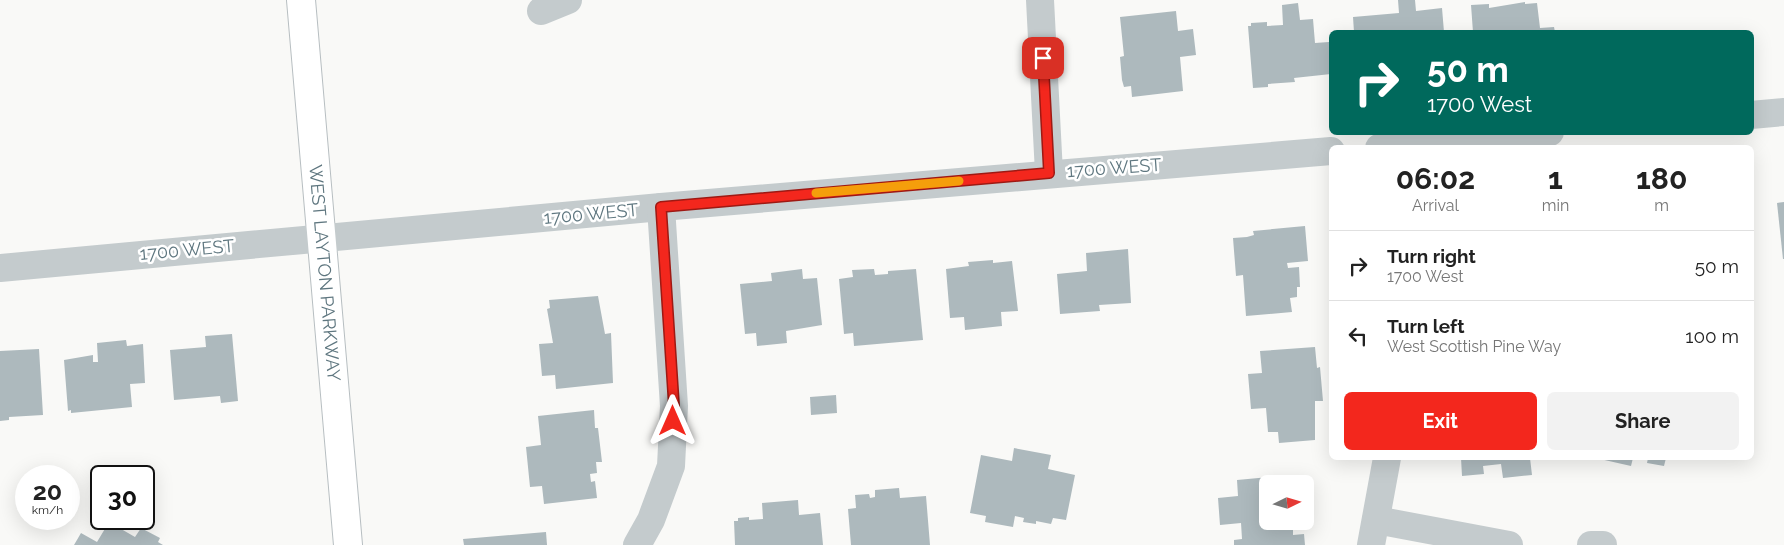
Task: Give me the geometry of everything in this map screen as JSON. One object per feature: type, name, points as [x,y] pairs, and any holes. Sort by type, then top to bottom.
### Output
[{"type":"main road","name":"WEST LAYTON PARKWAY","points":[[301,0],[348,545]]},
{"type":"street","points":[[541,11],[568,0]]},
{"type":"street","points":[[1040,0],[1049,173]]},
{"type":"street","points":[[1754,115],[1784,112]]},
{"type":"street","points":[[1411,145],[1518,135]]},
{"type":"street","name":"1700 WEST","points":[[0,268],[661,207],[1049,173],[1329,151]]},
{"type":"street","points":[[637,545],[651,520],[671,466],[674,406],[661,207]]},
{"type":"street","points":[[1387,460],[1374,532],[1509,545]]},
{"type":"street","points":[[1591,545],[1603,545]]},
{"type":"building","points":[[1398,0],[1415,0],[1416,11],[1442,8],[1444,30],[1354,30],[1353,17],[1399,13]]},
{"type":"building","points":[[1525,2],[1525,4],[1537,3],[1540,28],[1554,27],[1555,30],[1473,30],[1471,5],[1489,4],[1489,8]]},
{"type":"building","points":[[1298,3],[1300,20],[1313,19],[1315,43],[1329,42],[1329,74],[1294,78],[1295,82],[1268,84],[1268,87],[1253,88],[1248,26],[1251,26],[1251,23],[1267,22],[1267,26],[1283,25],[1282,5]]},
{"type":"building","points":[[1176,11],[1178,31],[1193,29],[1196,55],[1180,57],[1183,91],[1132,97],[1131,86],[1124,87],[1122,80],[1120,57],[1124,56],[1120,17]]},
{"type":"building","points":[[1784,202],[1784,259],[1783,259],[1777,203]]},
{"type":"building","points":[[1305,226],[1308,261],[1287,263],[1288,268],[1299,267],[1300,287],[1297,287],[1297,297],[1290,298],[1292,312],[1246,316],[1243,275],[1236,276],[1233,238],[1254,235],[1253,231]]},
{"type":"building","points":[[1128,249],[1131,303],[1099,305],[1100,311],[1060,314],[1057,274],[1087,271],[1086,253]]},
{"type":"building","points":[[993,260],[993,263],[1012,261],[1018,311],[1001,312],[1002,326],[965,330],[964,317],[950,318],[946,269],[969,266],[968,262]]},
{"type":"building","points":[[802,269],[803,279],[817,278],[822,325],[786,331],[787,343],[757,346],[756,333],[745,334],[740,284],[772,281],[771,273]]},
{"type":"building","points":[[874,269],[875,275],[888,274],[888,271],[916,269],[923,340],[854,346],[853,333],[844,334],[839,279],[853,277],[852,270]]},
{"type":"building","points":[[598,296],[605,334],[611,333],[613,383],[556,389],[555,375],[542,376],[539,344],[553,343],[547,309],[550,308],[549,300]]},
{"type":"building","points":[[232,334],[238,401],[221,403],[220,396],[174,400],[170,350],[206,347],[205,336]]},
{"type":"building","points":[[126,340],[127,346],[143,344],[145,383],[130,384],[132,407],[71,413],[71,410],[68,411],[64,360],[93,355],[93,362],[98,362],[97,343]]},
{"type":"building","points":[[1315,347],[1317,368],[1320,367],[1323,401],[1315,401],[1315,440],[1279,443],[1278,432],[1268,432],[1266,408],[1251,409],[1248,374],[1262,373],[1260,351]]},
{"type":"building","points":[[39,349],[43,415],[9,417],[9,420],[0,421],[0,351]]},
{"type":"building","points":[[836,395],[837,413],[811,415],[810,397]]},
{"type":"building","points":[[594,410],[595,428],[598,428],[602,462],[596,462],[597,473],[590,474],[591,482],[595,481],[597,498],[544,504],[542,486],[530,487],[526,447],[541,445],[538,416]]},
{"type":"building","points":[[1014,448],[1051,455],[1048,469],[1075,475],[1066,520],[1053,518],[1051,524],[1036,521],[1036,524],[1023,522],[1024,518],[1015,516],[1013,527],[985,522],[986,516],[970,513],[981,455],[1012,461]]},
{"type":"building","points":[[1461,460],[1530,460],[1532,475],[1503,478],[1501,464],[1483,466],[1484,474],[1462,476]]},
{"type":"building","points":[[1604,460],[1632,460],[1631,466]]},
{"type":"building","points":[[1648,460],[1666,460],[1664,466],[1647,463]]},
{"type":"building","points":[[1259,478],[1259,530],[1293,530],[1293,535],[1304,534],[1305,545],[1234,545],[1234,540],[1242,539],[1241,523],[1220,525],[1218,498],[1238,496],[1237,480]]},
{"type":"building","points":[[899,488],[900,498],[926,496],[930,545],[851,545],[848,509],[856,508],[855,495],[869,494],[870,498],[875,497],[875,490]]},
{"type":"building","points":[[798,500],[799,515],[820,513],[823,545],[735,545],[734,521],[738,521],[738,518],[749,517],[749,520],[763,519],[762,503]]},
{"type":"building","points":[[104,530],[123,530],[135,537],[140,530],[145,530],[160,538],[158,542],[163,545],[74,545],[81,533],[97,542]]},
{"type":"building","points":[[546,532],[547,545],[464,545],[463,539]]},
{"type":"slow traffic","points":[[816,193],[959,181]]},
{"type":"route","points":[[673,421],[674,406],[661,207],[1049,173],[1043,58]]}]
